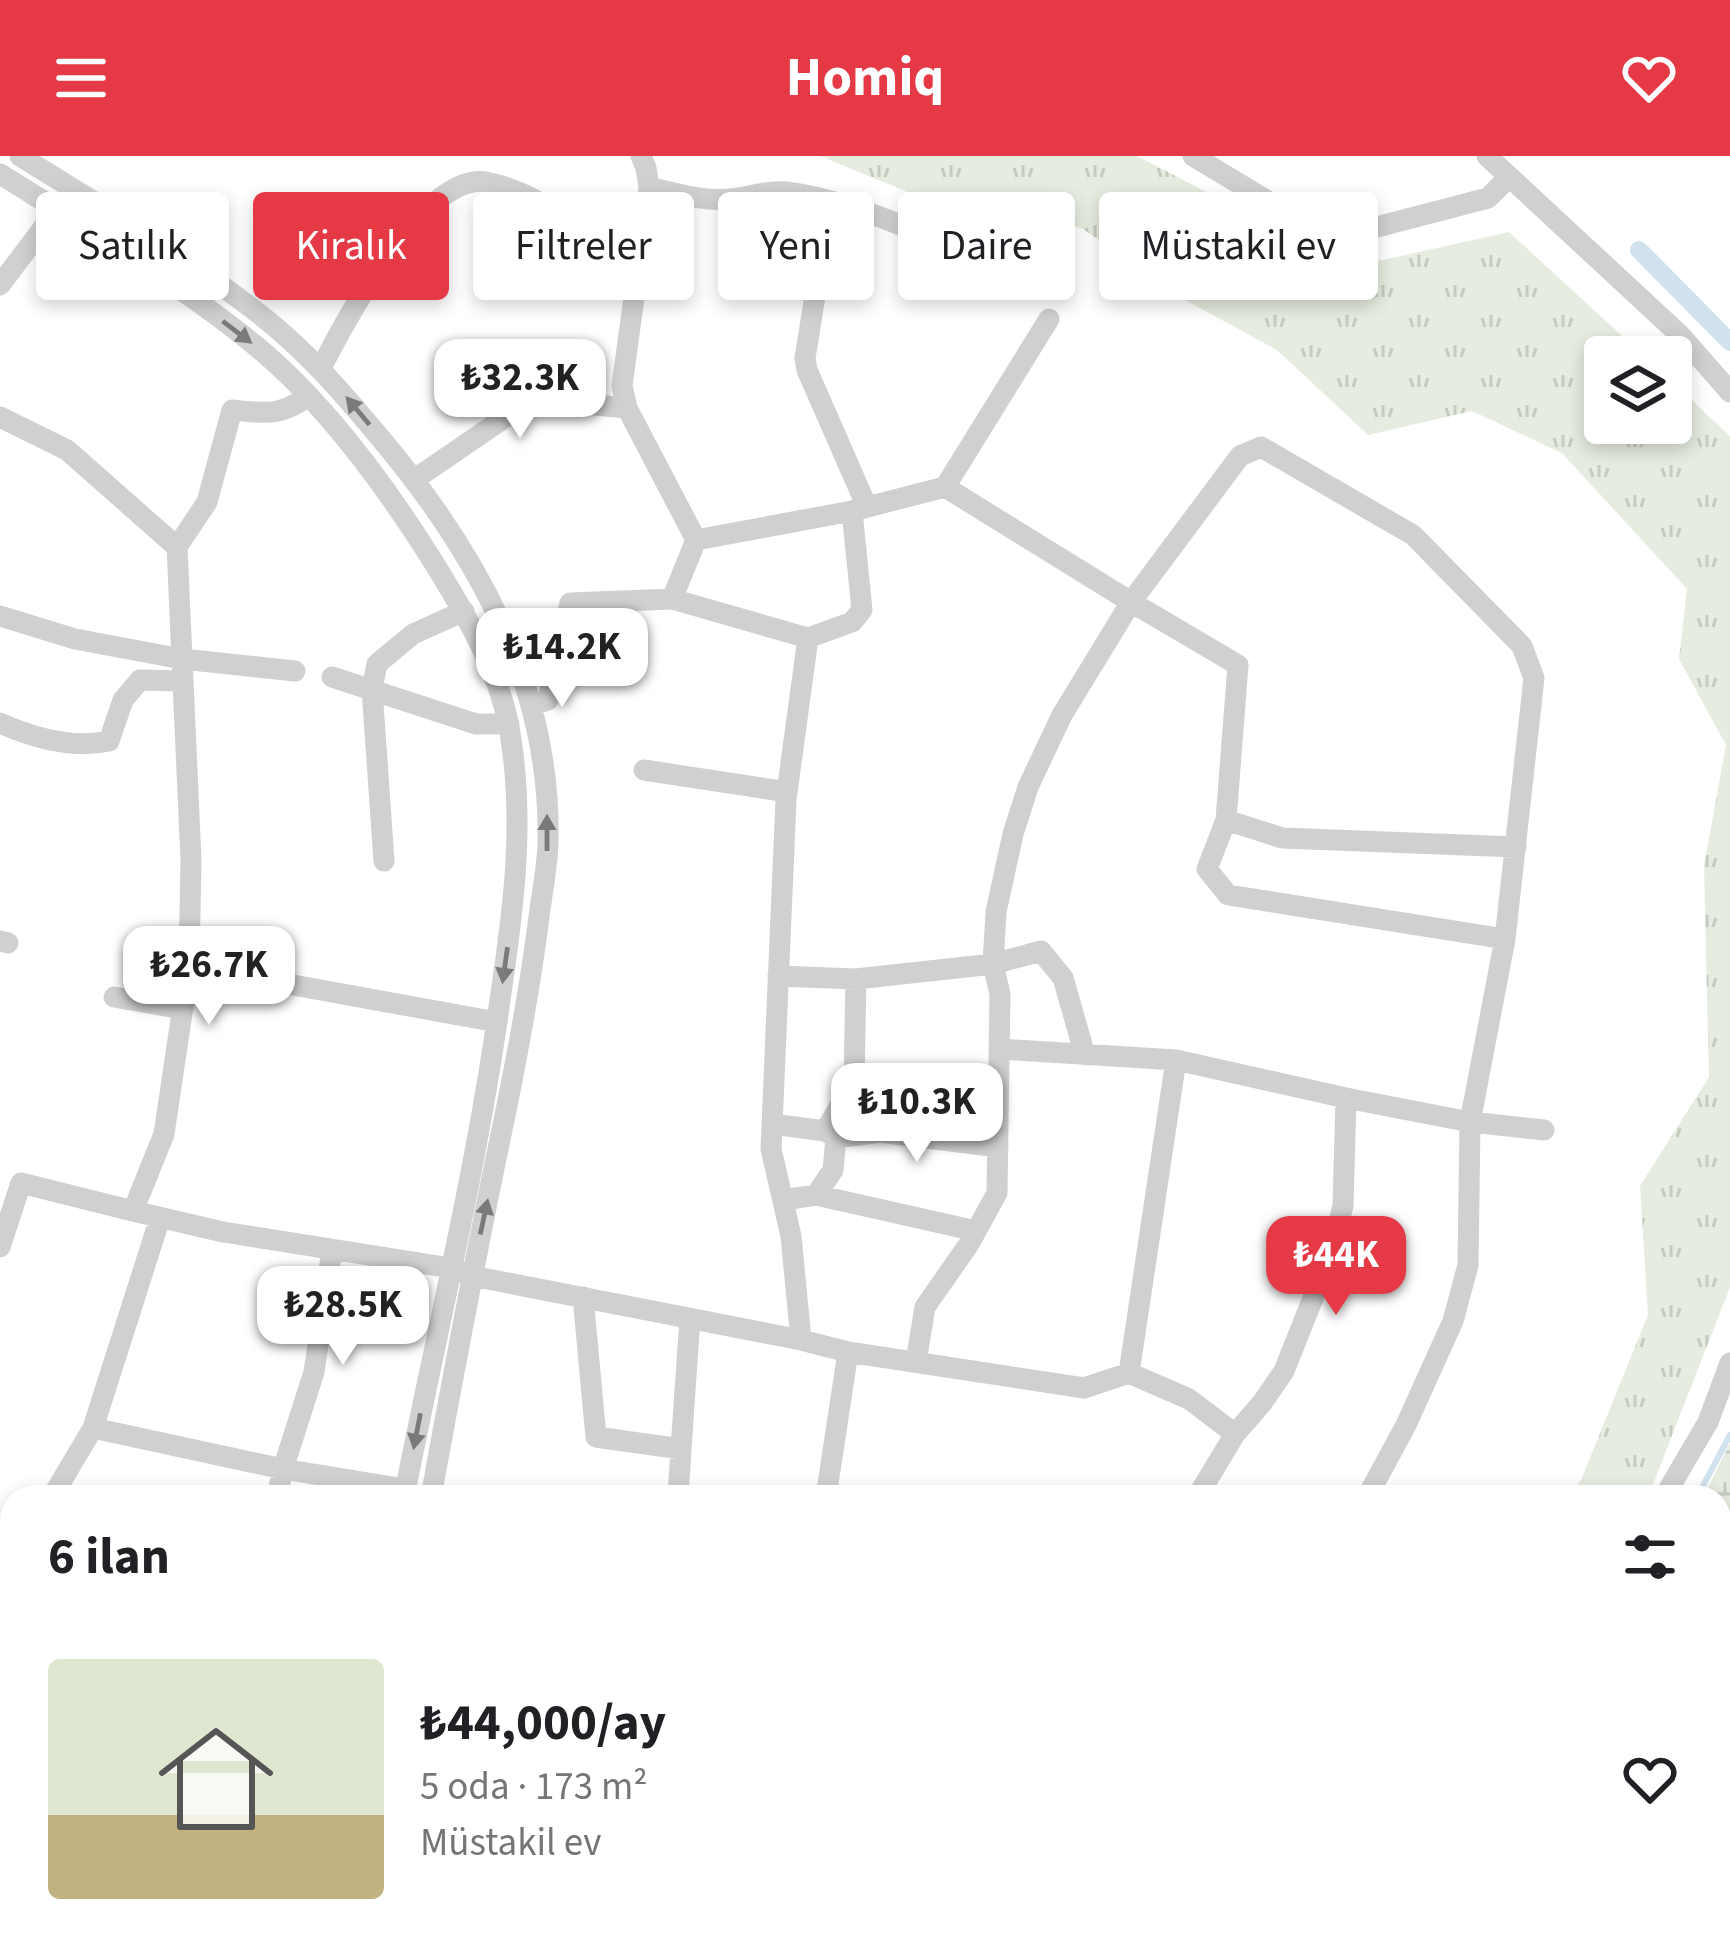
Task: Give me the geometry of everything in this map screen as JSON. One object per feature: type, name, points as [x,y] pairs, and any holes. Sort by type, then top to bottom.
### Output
[{"type":"street","points":[[641,156],[648,192]]},
{"type":"street","points":[[1193,156],[1331,238],[1488,198],[1509,177]]},
{"type":"street","points":[[1486,156],[1680,335],[1730,392]]},
{"type":"street","points":[[35,160],[204,274],[321,368],[415,479],[476,570],[532,705],[545,782],[548,847],[532,963],[512,1085],[407,1485]]},
{"type":"street","points":[[0,174],[36,196]]},
{"type":"street","points":[[321,368],[379,267],[440,196],[462,184],[483,181],[510,192]]},
{"type":"street","points":[[649,188],[718,200]]},
{"type":"street","points":[[0,285],[36,237]]},
{"type":"street","points":[[194,300],[259,348],[308,396],[383,490],[464,610],[495,680],[508,724],[517,794],[517,871],[433,1485]]},
{"type":"street","points":[[633,300],[622,386],[627,408],[696,540],[672,599]]},
{"type":"street","points":[[532,705],[548,700],[570,602],[672,599],[808,638],[852,622],[862,610],[860,509],[806,358],[815,300]]},
{"type":"street","points":[[696,540],[860,509],[945,487],[1049,319]]},
{"type":"street","points":[[133,1211],[164,1134],[189,966],[191,860],[177,547],[207,502],[232,410],[275,413],[308,396]]},
{"type":"street","points":[[415,479],[523,405],[542,400],[627,408]]},
{"type":"street","points":[[0,417],[67,450],[177,547]]},
{"type":"street","points":[[916,1362],[926,1307],[998,1192],[996,912],[1028,787],[1062,715],[1131,602],[1240,456],[1261,447],[1413,535],[1522,646],[1534,678],[1504,940],[1470,1122],[1468,1265],[1454,1322],[1373,1485]]},
{"type":"street","points":[[945,487],[1238,665],[1226,820],[1207,869],[1228,895],[1504,940]]},
{"type":"street","points":[[384,861],[372,689],[377,664],[413,634],[464,610]]},
{"type":"street","points":[[0,616],[183,670]]},
{"type":"street","points":[[801,1340],[790,1236],[771,1149],[787,792],[808,638]]},
{"type":"street","points":[[0,723],[85,747],[109,741],[123,700],[140,680],[183,670],[296,671]]},
{"type":"street","points":[[332,677],[476,724],[508,724]]},
{"type":"street","points":[[644,770],[787,792]]},
{"type":"street","points":[[1226,820],[1282,838],[1516,847]]},
{"type":"street","points":[[778,976],[856,979],[993,964],[1041,951],[1063,978],[1085,1055]]},
{"type":"street","points":[[189,966],[497,1022]]},
{"type":"street","points":[[816,1195],[833,1170],[831,1134],[854,1082],[856,979]]},
{"type":"street","points":[[114,997],[183,1009]]},
{"type":"street","points":[[999,1049],[1176,1060],[1470,1122],[1544,1130]]},
{"type":"street","points":[[1129,1372],[1176,1060]]},
{"type":"street","points":[[1205,1485],[1234,1434],[1284,1370],[1329,1258],[1343,1207],[1346,1098]]},
{"type":"street","points":[[772,1124],[831,1134],[880,1132],[998,1147]]},
{"type":"street","points":[[0,1247],[21,1183],[223,1232],[461,1272],[848,1352],[1084,1388],[1129,1372],[1189,1399],[1234,1434]]},
{"type":"street","points":[[783,1200],[816,1195],[976,1232]]},
{"type":"street","points":[[59,1485],[93,1429],[160,1218]]},
{"type":"street","points":[[280,1485],[314,1372],[332,1250]]},
{"type":"street","points":[[583,1297],[596,1437],[681,1449]]},
{"type":"street","points":[[679,1485],[690,1318]]},
{"type":"street","points":[[828,1485],[848,1352]]},
{"type":"street","points":[[1671,1485],[1708,1422],[1730,1363]]},
{"type":"street","points":[[93,1429],[364,1485]]},
{"type":"green space","points":[[820,156],[1137,156],[1206,192],[1099,192],[1099,240],[1075,226],[1075,192],[908,192]]},
{"type":"green space","points":[[1509,232],[1622,336],[1584,336],[1584,444],[1692,444],[1692,401],[1730,436],[1730,1287],[1653,1485],[1577,1485],[1648,1315],[1640,1186],[1709,1077],[1704,866],[1726,745],[1679,659],[1687,589],[1562,453],[1472,411],[1368,435],[1277,350],[1185,300],[1378,300],[1378,261]]},
{"type":"green space","points":[[1730,1443],[1730,1485],[1709,1485]]},
{"type":"waterway","points":[[1639,250],[1730,342]]},
{"type":"waterway","points":[[1703,1485],[1730,1435]]}]
